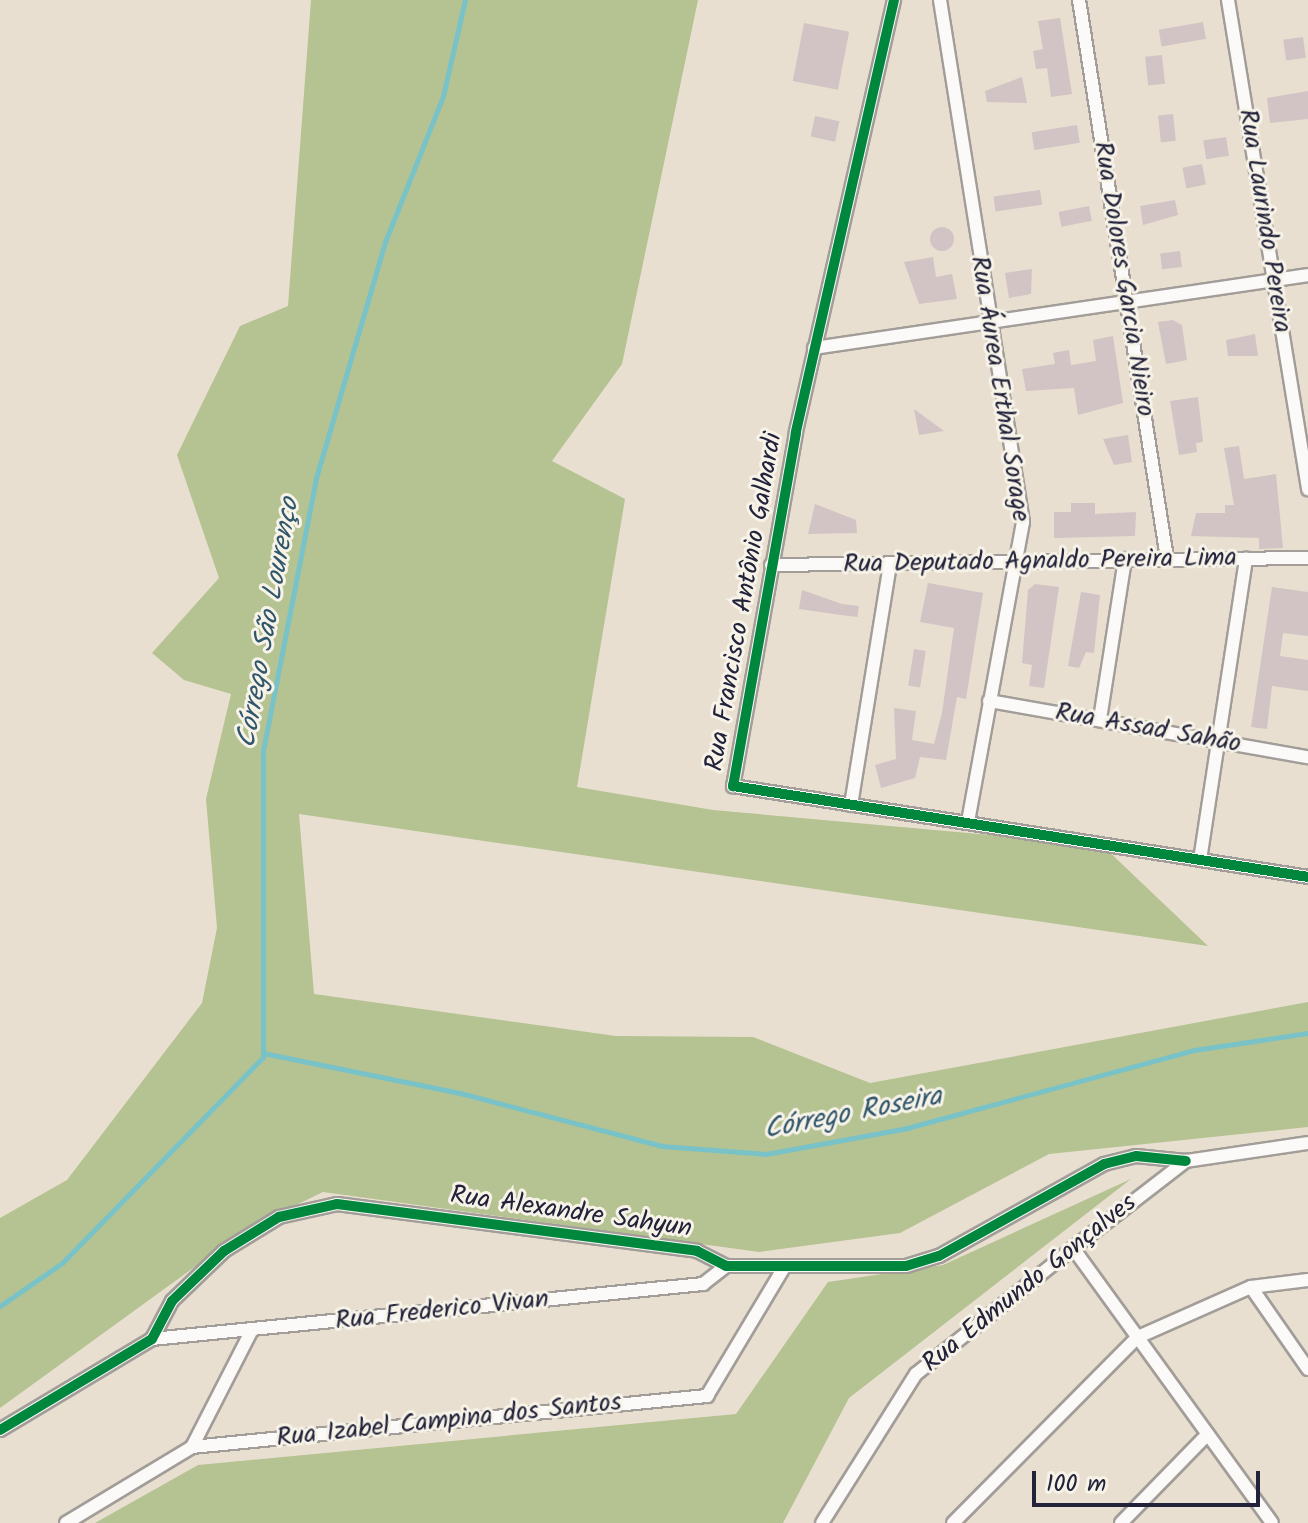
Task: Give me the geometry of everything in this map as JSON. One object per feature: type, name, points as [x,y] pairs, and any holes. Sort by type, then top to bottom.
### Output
[{"type":"street","name":"Rua Francisco Antônio Galhardi","points":[[894,0],[814,348],[771,565],[733,786],[1308,877]]},
{"type":"street","name":"Rua Áurea Erthal Sorage","points":[[940,0],[986,324],[1023,522],[968,823]]},
{"type":"street","name":"Rua Dolores Garcia Nieiro","points":[[1079,0],[1167,558]]},
{"type":"street","name":"Rua Laurindo Pereira","points":[[1228,0],[1308,490]]},
{"type":"street","points":[[814,348],[1308,275]]},
{"type":"street","points":[[1200,860],[1246,558]]},
{"type":"street","name":"Rua Deputado Agnaldo Pereira Lima","points":[[771,565],[1308,558]]},
{"type":"street","points":[[1100,719],[1125,559]]},
{"type":"street","points":[[851,805],[890,564]]},
{"type":"street","name":"Rua Assad Sahão","points":[[989,701],[1308,757]]},
{"type":"street","name":"Rua Edmundo Gonçalves","points":[[822,1523],[916,1374],[1073,1248],[1186,1161],[1308,1143]]},
{"type":"street","name":"Rua Alexandre Sahyun","points":[[152,1339],[172,1301],[224,1251],[279,1217],[337,1204],[697,1251],[726,1266],[783,1269],[906,1266],[939,1256],[1104,1164],[1136,1156],[1186,1161]]},
{"type":"street","points":[[1073,1248],[1272,1523]]},
{"type":"street","name":"Rua Frederico Vivan","points":[[152,1339],[703,1284],[726,1266]]},
{"type":"street","name":"Rua Izabel Campina dos Santos","points":[[66,1523],[192,1447],[707,1396],[783,1269]]},
{"type":"street","points":[[953,1523],[1138,1337],[1251,1287],[1308,1280]]},
{"type":"street","points":[[1251,1287],[1308,1369]]},
{"type":"street","points":[[192,1447],[252,1330]]},
{"type":"street","points":[[0,1430],[152,1339]]},
{"type":"street","points":[[1121,1523],[1208,1434]]},
{"type":"green space","points":[[311,0],[698,0],[622,364],[552,461],[625,499],[577,787],[713,810],[1102,845],[1208,946],[299,814],[314,994],[616,1036],[753,1037],[870,1083],[1308,1002],[1308,1127],[1049,1154],[900,1233],[759,1252],[323,1192],[247,1229],[0,1408],[0,1218],[67,1180],[202,1003],[217,928],[206,799],[231,694],[184,680],[152,653],[219,578],[177,455],[240,326],[288,306]]},
{"type":"green space","points":[[1131,1179],[849,1398],[783,1523],[95,1523],[198,1465],[736,1414],[828,1282],[943,1265]]},
{"type":"building","points":[[1060,18],[1072,94],[1051,97],[1047,68],[1036,69],[1033,51],[1043,49],[1038,21]]},
{"type":"building","points":[[1203,22],[1206,39],[1162,47],[1159,30]]},
{"type":"building","points":[[804,23],[849,32],[838,90],[793,81]]},
{"type":"building","points":[[1303,37],[1306,58],[1286,61],[1283,40]]},
{"type":"building","points":[[1162,55],[1165,84],[1148,86],[1145,57]]},
{"type":"building","points":[[1022,77],[1027,103],[987,102],[985,91]]},
{"type":"building","points":[[1308,91],[1308,119],[1270,123],[1267,98]]},
{"type":"building","points":[[1173,114],[1176,141],[1161,142],[1158,116]]},
{"type":"building","points":[[815,116],[839,121],[835,142],[811,137]]},
{"type":"building","points":[[1077,125],[1080,143],[1034,150],[1032,132]]},
{"type":"building","points":[[1226,137],[1229,156],[1206,159],[1203,141]]},
{"type":"building","points":[[1202,164],[1206,185],[1186,188],[1182,168]]},
{"type":"building","points":[[1040,190],[1042,205],[996,211],[993,197]]},
{"type":"building","points":[[1175,200],[1178,215],[1143,225],[1140,206]]},
{"type":"building","points":[[1089,206],[1092,221],[1061,227],[1059,212]]},
{"type":"building","points":[[942,227],[950,231],[954,239],[950,247],[942,251],[934,247],[930,239],[934,231]]},
{"type":"building","points":[[1180,251],[1182,267],[1162,269],[1160,253]]},
{"type":"building","points":[[933,257],[936,277],[952,274],[957,299],[919,304],[904,262]]},
{"type":"building","points":[[1032,269],[1031,294],[1009,298],[1005,273]]},
{"type":"building","points":[[1173,320],[1182,325],[1187,360],[1166,364],[1158,322]]},
{"type":"building","points":[[1255,334],[1258,356],[1228,356],[1226,340]]},
{"type":"building","points":[[1113,336],[1123,403],[1078,415],[1074,388],[1026,391],[1022,369],[1055,364],[1053,353],[1069,350],[1071,365],[1096,361],[1093,340]]},
{"type":"building","points":[[1198,397],[1203,442],[1196,443],[1197,452],[1179,455],[1170,401]]},
{"type":"building","points":[[914,409],[944,431],[919,435]]},
{"type":"building","points":[[1128,435],[1132,462],[1114,465],[1103,439]]},
{"type":"building","points":[[1239,446],[1244,479],[1276,474],[1283,548],[1259,549],[1259,538],[1191,536],[1196,513],[1225,513],[1225,505],[1234,505],[1224,448]]},
{"type":"building","points":[[1071,503],[1095,503],[1095,514],[1136,512],[1135,536],[1054,538],[1054,512],[1071,512]]},
{"type":"building","points":[[815,504],[856,520],[857,533],[808,534]]},
{"type":"building","points":[[928,583],[983,593],[966,699],[957,697],[946,760],[920,757],[915,778],[881,788],[875,765],[896,759],[894,708],[916,711],[912,740],[934,744],[942,713],[954,628],[920,622]]},
{"type":"building","points":[[1035,584],[1059,587],[1044,688],[1029,686],[1032,665],[1022,663],[1028,590]]},
{"type":"building","points":[[1272,587],[1308,592],[1308,636],[1283,633],[1280,656],[1308,660],[1308,691],[1272,686],[1267,729],[1251,727]]},
{"type":"building","points":[[802,590],[842,604],[841,615],[799,609]]},
{"type":"building","points":[[1081,592],[1100,595],[1094,653],[1086,652],[1079,668],[1068,666]]},
{"type":"building","points":[[842,604],[859,606],[858,617],[841,615]]},
{"type":"building","points":[[914,649],[926,651],[920,687],[908,686]]},
{"type":"waterway","name":"Córrego São Lourenço","points":[[0,1306],[62,1263],[263,1057],[263,751],[316,478],[385,242],[443,96],[465,0]]},
{"type":"waterway","name":"Córrego Roseira","points":[[263,1053],[460,1093],[662,1146],[766,1154],[907,1128],[1194,1050],[1308,1033]]},
{"type":"cycle path","points":[[894,0],[796,433],[733,786],[1308,877]]},
{"type":"cycle path","points":[[0,1430],[152,1339],[172,1301],[224,1251],[279,1217],[337,1204],[697,1251],[726,1266],[906,1266],[939,1256],[1104,1164],[1136,1156],[1186,1161]]}]
